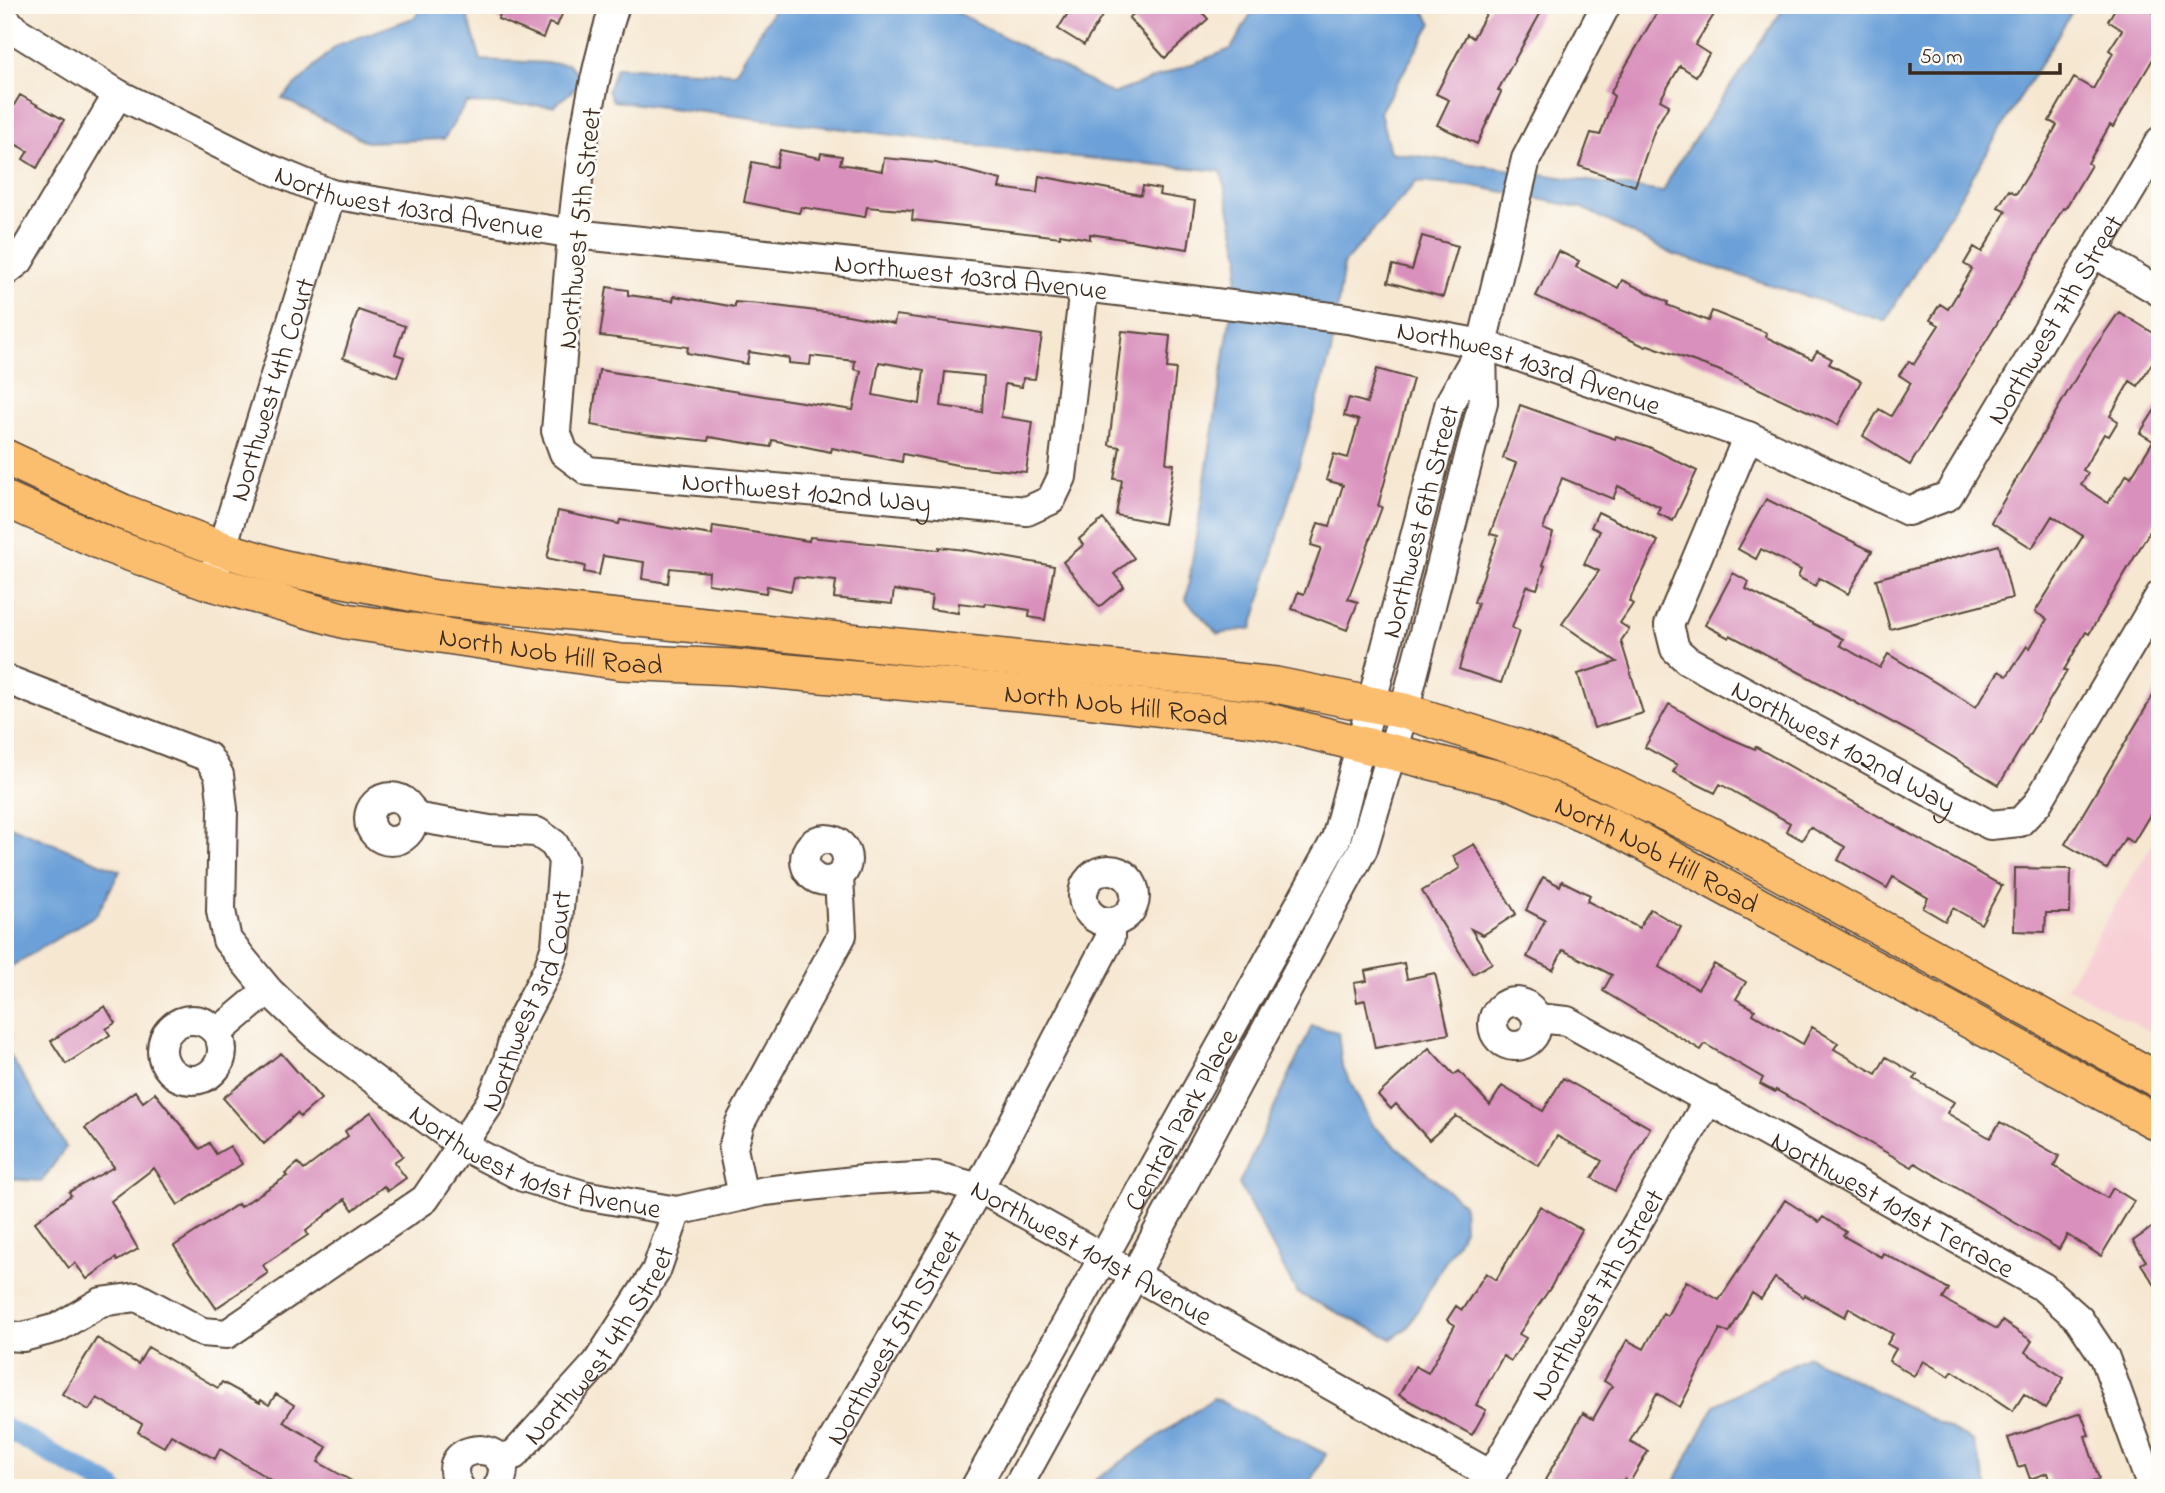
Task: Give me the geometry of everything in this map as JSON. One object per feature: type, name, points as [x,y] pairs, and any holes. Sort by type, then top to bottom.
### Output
[{"type":"main road","name":"North Nob Hill Road","points":[[5,457],[122,512],[222,549],[284,568],[435,598],[1276,685],[1388,707],[1521,748],[1604,783],[1711,835],[2160,1081]]},
{"type":"main road","name":"North Nob Hill Road","points":[[5,499],[110,546],[211,583],[346,621],[621,662],[733,667],[1054,696],[1264,720],[1508,781],[1614,827],[2160,1124]]},
{"type":"street","name":"Northwest 5th Street","points":[[564,453],[556,431],[574,234],[600,54],[615,5]]},
{"type":"street","name":"Northwest 6th Street","points":[[1377,747],[1483,402],[1482,344],[1525,159],[1606,5]]},
{"type":"street","name":"Northwest 103rd Avenue","points":[[5,19],[15,30],[118,94],[256,162],[331,194],[574,234],[1084,287],[1348,320],[1482,344],[1748,436],[1908,511],[1948,496]]},
{"type":"street","points":[[5,272],[19,261],[118,94]]},
{"type":"street","name":"Northwest 7th Street","points":[[1948,496],[2160,141]]},
{"type":"street","name":"Northwest 4th Court","points":[[211,583],[331,194]]},
{"type":"street","points":[[2094,253],[2160,292]]},
{"type":"street","name":"Northwest 102nd Way","points":[[564,453],[588,471],[1027,512],[1051,500],[1062,477],[1084,287]]},
{"type":"street","name":"Northwest 102nd Way","points":[[1748,436],[1669,625],[1675,649],[1687,660],[1990,825],[2020,822],[2037,804],[2160,595]]},
{"type":"street","name":"Northwest 101st Avenue","points":[[5,679],[208,757],[219,775],[222,798],[221,911],[227,940],[268,990],[318,1039],[463,1146],[523,1177],[583,1195],[677,1211],[743,1196],[863,1180],[935,1176],[979,1188],[1487,1481]]},
{"type":"street","name":"Central Park Place","points":[[975,1488],[1336,839],[1377,747]]},
{"type":"street","name":"Central Park Place","points":[[1017,1488],[1135,1276],[1363,849],[1377,747]]},
{"type":"street","name":"Northwest 3rd Court","points":[[5,1336],[23,1337],[57,1328],[101,1302],[137,1297],[202,1332],[227,1334],[425,1199],[490,1103],[508,1063],[516,1030],[548,969],[556,946],[563,860],[554,844],[537,832],[490,830],[414,817]]},
{"type":"street","points":[[743,1196],[733,1148],[740,1123],[842,935],[839,877]]},
{"type":"street","name":"Northwest 5th Street","points":[[805,1488],[979,1188],[1110,937],[1110,923]]},
{"type":"street","points":[[217,1033],[268,990]]},
{"type":"street","name":"Northwest 101st Terrace","points":[[1536,1018],[1567,1021],[2043,1287],[2079,1318],[2105,1358],[2152,1488]]},
{"type":"street","name":"Northwest 7th Street","points":[[1487,1481],[1709,1099]]},
{"type":"street","name":"Northwest 4th Street","points":[[498,1458],[514,1455],[597,1363],[656,1271],[677,1211]]},
{"type":"street","name":"Northwest 4th Street","points":[[460,1488],[454,1471],[461,1456],[476,1449],[484,1449],[498,1458],[502,1473],[497,1488]]},
{"type":"shaded area","points":[[2160,832],[2160,1037],[2066,987]]},
{"type":"water","points":[[423,5],[469,5],[467,14],[481,60],[569,64],[580,77],[577,87],[554,106],[466,103],[444,139],[367,142],[282,98],[337,45],[416,17]]},
{"type":"water","points":[[776,5],[943,5],[1113,94],[1231,49],[1256,5],[1419,5],[1432,23],[1380,112],[1390,152],[1663,192],[1674,169],[1786,5],[2076,5],[1885,321],[1672,254],[1583,208],[1479,187],[1416,182],[1344,263],[1331,353],[1252,628],[1218,634],[1186,600],[1240,257],[1221,171],[1065,156],[613,101],[608,91],[616,67],[735,73]]},
{"type":"water","points":[[5,824],[120,871],[97,914],[5,970]]},
{"type":"water","points":[[1312,1026],[1338,1032],[1342,1066],[1372,1125],[1463,1204],[1464,1229],[1408,1327],[1392,1339],[1297,1293],[1239,1184]]},
{"type":"water","points":[[5,1047],[66,1147],[42,1181],[5,1179]]},
{"type":"water","points":[[1808,1356],[1973,1441],[1988,1488],[1671,1488],[1715,1405]]},
{"type":"water","points":[[1214,1398],[1326,1454],[1308,1488],[1090,1488],[1095,1480]]},
{"type":"building","points":[[504,5],[566,5],[557,26],[549,23],[543,38],[498,19]]},
{"type":"building","points":[[1073,5],[1109,5],[1084,45],[1058,29]]},
{"type":"building","points":[[1143,5],[1196,5],[1208,19],[1165,58],[1129,18]]},
{"type":"building","points":[[1491,5],[1545,5],[1498,90],[1501,92],[1477,144],[1437,125],[1449,100],[1436,94],[1467,34],[1473,38]]},
{"type":"building","points":[[1661,5],[1720,5],[1695,45],[1709,54],[1696,76],[1680,66],[1660,100],[1669,105],[1655,129],[1635,186],[1579,166],[1591,133],[1600,135],[1614,96],[1610,93]]},
{"type":"building","points":[[2117,5],[2140,5],[2160,17],[2160,47],[2113,127],[2110,125],[2088,163],[2091,165],[1910,465],[1863,436],[1879,409],[1891,416],[1911,383],[1899,375],[1909,361],[1914,364],[1939,325],[1930,320],[1940,304],[1948,309],[1972,269],[1964,264],[1974,247],[1982,252],[2006,211],[1998,207],[2009,190],[2016,194],[2041,154],[2057,125],[2049,121],[2074,78],[2093,89],[2113,53],[2109,50],[2122,30],[2108,21]]},
{"type":"building","points":[[20,95],[64,120],[37,168],[23,159],[28,151],[5,139],[5,120]]},
{"type":"building","points":[[780,150],[820,158],[821,153],[842,156],[840,164],[882,171],[884,158],[936,163],[1001,180],[999,188],[1037,193],[1039,176],[1141,195],[1143,186],[1160,189],[1159,195],[1195,201],[1188,249],[1090,234],[1090,239],[1060,234],[1060,237],[912,220],[913,211],[867,207],[865,217],[801,207],[799,213],[744,202],[752,162],[776,167]]},
{"type":"building","points":[[1422,236],[1458,246],[1443,297],[1388,282],[1393,265],[1412,270]]},
{"type":"building","points":[[1558,251],[1579,261],[1576,267],[1618,288],[1622,280],[1668,302],[1667,305],[1708,321],[1712,311],[1767,333],[1766,337],[1812,359],[1817,351],[1832,359],[1829,364],[1861,381],[1838,425],[1718,370],[1648,345],[1646,347],[1536,296]]},
{"type":"building","points":[[607,287],[628,290],[628,295],[673,301],[674,296],[735,307],[735,302],[760,304],[848,315],[894,324],[896,315],[1042,335],[1035,379],[1023,378],[1022,387],[1005,384],[1001,417],[1033,422],[1026,472],[962,466],[903,454],[902,462],[832,448],[831,452],[772,440],[771,447],[709,437],[708,441],[644,434],[591,425],[599,370],[853,410],[861,371],[854,369],[855,361],[811,356],[810,365],[789,363],[789,358],[749,352],[747,364],[687,353],[688,347],[600,336]],"holes":[[[879,362],[924,370],[920,404],[873,395]],[[945,372],[984,376],[982,412],[941,406]]]},
{"type":"building","points":[[358,310],[405,326],[395,354],[404,357],[397,377],[343,358]]},
{"type":"building","points":[[2119,312],[2160,337],[2160,350],[2138,386],[2130,381],[2110,416],[2118,421],[2109,436],[2104,434],[2083,470],[2088,473],[2081,485],[2108,503],[2127,474],[2131,477],[2153,441],[2140,433],[2160,402],[2160,514],[2089,634],[2086,632],[2064,670],[2067,671],[1999,785],[1916,735],[1730,635],[1729,638],[1705,625],[1733,573],[1749,582],[1746,589],[1843,639],[1840,645],[1880,668],[1888,654],[1976,707],[1999,671],[2007,676],[2027,646],[2030,648],[2047,619],[2035,612],[2083,536],[2052,516],[2032,548],[1991,522],[2090,354]]},
{"type":"building","points":[[1122,331],[1170,336],[1167,368],[1176,369],[1166,463],[1174,464],[1164,524],[1116,515],[1122,480],[1114,479],[1120,447],[1109,445]]},
{"type":"building","points":[[1377,369],[1413,379],[1378,506],[1382,507],[1348,599],[1358,602],[1347,630],[1292,609],[1298,592],[1304,594],[1321,548],[1311,545],[1318,523],[1330,526],[1343,485],[1326,480],[1334,454],[1348,458],[1359,420],[1344,416],[1349,398],[1367,403]]},
{"type":"building","points":[[1520,405],[1615,439],[1616,436],[1649,447],[1697,471],[1673,521],[1657,513],[1660,507],[1618,486],[1613,499],[1562,478],[1543,529],[1553,533],[1542,565],[1545,566],[1537,589],[1527,586],[1512,628],[1519,631],[1501,683],[1459,669],[1478,603],[1474,602],[1498,536],[1490,534],[1516,463],[1503,458]]},
{"type":"building","points":[[1766,499],[1872,551],[1848,594],[1819,578],[1815,586],[1798,577],[1801,570],[1761,549],[1756,559],[1738,549]]},
{"type":"building","points":[[558,511],[619,524],[620,520],[712,535],[713,526],[809,541],[810,537],[939,550],[939,547],[965,550],[1054,566],[1045,620],[1029,617],[1030,610],[985,603],[984,606],[959,603],[958,613],[930,609],[932,596],[894,590],[892,604],[834,598],[836,581],[794,577],[791,591],[767,586],[766,593],[708,584],[709,572],[670,568],[668,583],[642,579],[644,562],[603,556],[599,575],[584,572],[585,566],[547,558]]},
{"type":"building","points":[[1598,512],[1658,541],[1629,601],[1633,604],[1620,623],[1629,629],[1621,641],[1643,713],[1594,728],[1578,674],[1617,662],[1562,624],[1599,571],[1584,564],[1600,531],[1591,527]]},
{"type":"building","points":[[1103,519],[1134,558],[1114,574],[1124,586],[1099,607],[1063,562],[1083,545],[1079,539]]},
{"type":"building","points":[[1999,545],[2012,598],[1890,629],[1876,579]]},
{"type":"building","points":[[2160,684],[2160,781],[2153,793],[2160,798],[2133,843],[2125,838],[2107,869],[2065,844]]},
{"type":"building","points":[[1669,704],[1725,736],[1755,749],[1756,747],[2002,886],[1981,924],[1953,908],[1945,921],[1923,908],[1928,898],[1893,877],[1887,888],[1838,860],[1845,847],[1810,827],[1802,840],[1786,831],[1790,823],[1720,784],[1715,793],[1673,772],[1677,765],[1645,747]]},
{"type":"building","points":[[1474,844],[1516,914],[1483,935],[1471,929],[1492,963],[1473,974],[1422,891],[1460,868],[1453,856]]},
{"type":"building","points":[[2015,868],[2071,869],[2070,913],[2046,913],[2045,932],[2014,931]]},
{"type":"building","points":[[1543,877],[1560,886],[1562,881],[1590,895],[1587,901],[1639,928],[1650,909],[1681,927],[1659,967],[1698,989],[1714,964],[1746,982],[1736,999],[1755,1010],[1753,1014],[1803,1044],[1812,1027],[1838,1043],[1834,1049],[1876,1074],[1886,1057],[1917,1075],[1914,1079],[1954,1102],[1947,1113],[1990,1138],[2000,1122],[2059,1156],[2054,1166],[2107,1198],[2113,1188],[2134,1201],[2101,1256],[2067,1235],[2059,1249],[1915,1163],[1912,1167],[1776,1090],[1775,1092],[1760,1084],[1763,1078],[1705,1044],[1701,1050],[1603,991],[1612,975],[1563,950],[1553,970],[1527,957],[1545,920],[1526,910]]},
{"type":"building","points":[[1404,963],[1407,979],[1435,973],[1449,1034],[1375,1048],[1365,1000],[1357,1002],[1354,983],[1367,981],[1365,971]]},
{"type":"building","points":[[105,1006],[115,1023],[106,1029],[110,1035],[66,1064],[51,1041]]},
{"type":"building","points":[[1429,1048],[1454,1075],[1459,1071],[1490,1105],[1502,1086],[1543,1111],[1563,1078],[1650,1128],[1615,1191],[1592,1178],[1602,1161],[1557,1136],[1539,1166],[1456,1116],[1429,1140],[1396,1104],[1391,1109],[1378,1095]]},
{"type":"building","points":[[281,1053],[321,1099],[300,1117],[297,1113],[264,1144],[223,1098]]},
{"type":"building","points":[[135,1091],[143,1102],[155,1093],[200,1149],[209,1143],[216,1154],[230,1146],[242,1164],[178,1205],[154,1168],[111,1201],[138,1249],[117,1261],[116,1258],[87,1279],[75,1263],[69,1268],[35,1222],[71,1195],[69,1192],[114,1167],[85,1128]]},
{"type":"building","points":[[371,1112],[403,1156],[394,1162],[406,1178],[388,1191],[384,1186],[353,1210],[345,1199],[306,1231],[308,1235],[263,1265],[268,1273],[216,1308],[174,1246],[287,1176],[285,1174],[298,1163],[304,1170],[348,1136],[345,1131]]},
{"type":"building","points":[[1785,1200],[1819,1222],[1823,1217],[1846,1232],[1843,1236],[1881,1257],[1883,1253],[1949,1289],[1943,1299],[1997,1329],[2002,1321],[2032,1341],[2025,1352],[2064,1378],[2045,1408],[2024,1394],[2013,1411],[1953,1371],[1949,1376],[1923,1361],[1914,1376],[1889,1361],[1896,1349],[1887,1344],[1893,1334],[1849,1308],[1845,1317],[1805,1295],[1803,1297],[1775,1278],[1761,1299],[1752,1293],[1729,1333],[1720,1329],[1680,1407],[1657,1393],[1630,1441],[1648,1451],[1630,1482],[1624,1479],[1618,1488],[1558,1488],[1545,1480],[1583,1413],[1593,1419],[1612,1386],[1604,1381],[1627,1340],[1644,1349],[1663,1313],[1667,1316],[1686,1281],[1719,1300]]},
{"type":"building","points":[[1540,1206],[1582,1230],[1551,1287],[1519,1334],[1526,1338],[1511,1361],[1503,1356],[1476,1405],[1486,1410],[1472,1435],[1399,1395],[1415,1366],[1428,1373],[1455,1325],[1447,1320],[1456,1306],[1462,1310],[1486,1273],[1496,1280]]},
{"type":"building","points":[[2160,1222],[2160,1293],[2141,1264],[2146,1261],[2133,1241]]},
{"type":"building","points":[[97,1338],[138,1364],[148,1347],[218,1388],[222,1382],[260,1403],[261,1400],[269,1405],[276,1394],[294,1405],[283,1422],[327,1447],[318,1462],[364,1488],[271,1488],[274,1482],[220,1449],[215,1459],[171,1435],[164,1447],[138,1432],[142,1424],[97,1398],[89,1410],[62,1394]]},
{"type":"building","points":[[2081,1413],[2089,1435],[2085,1436],[2099,1479],[2073,1488],[2052,1488],[2047,1473],[2030,1479],[2025,1465],[2018,1467],[2008,1438]]},
{"type":"waterway","points":[[5,1428],[113,1488]]}]
